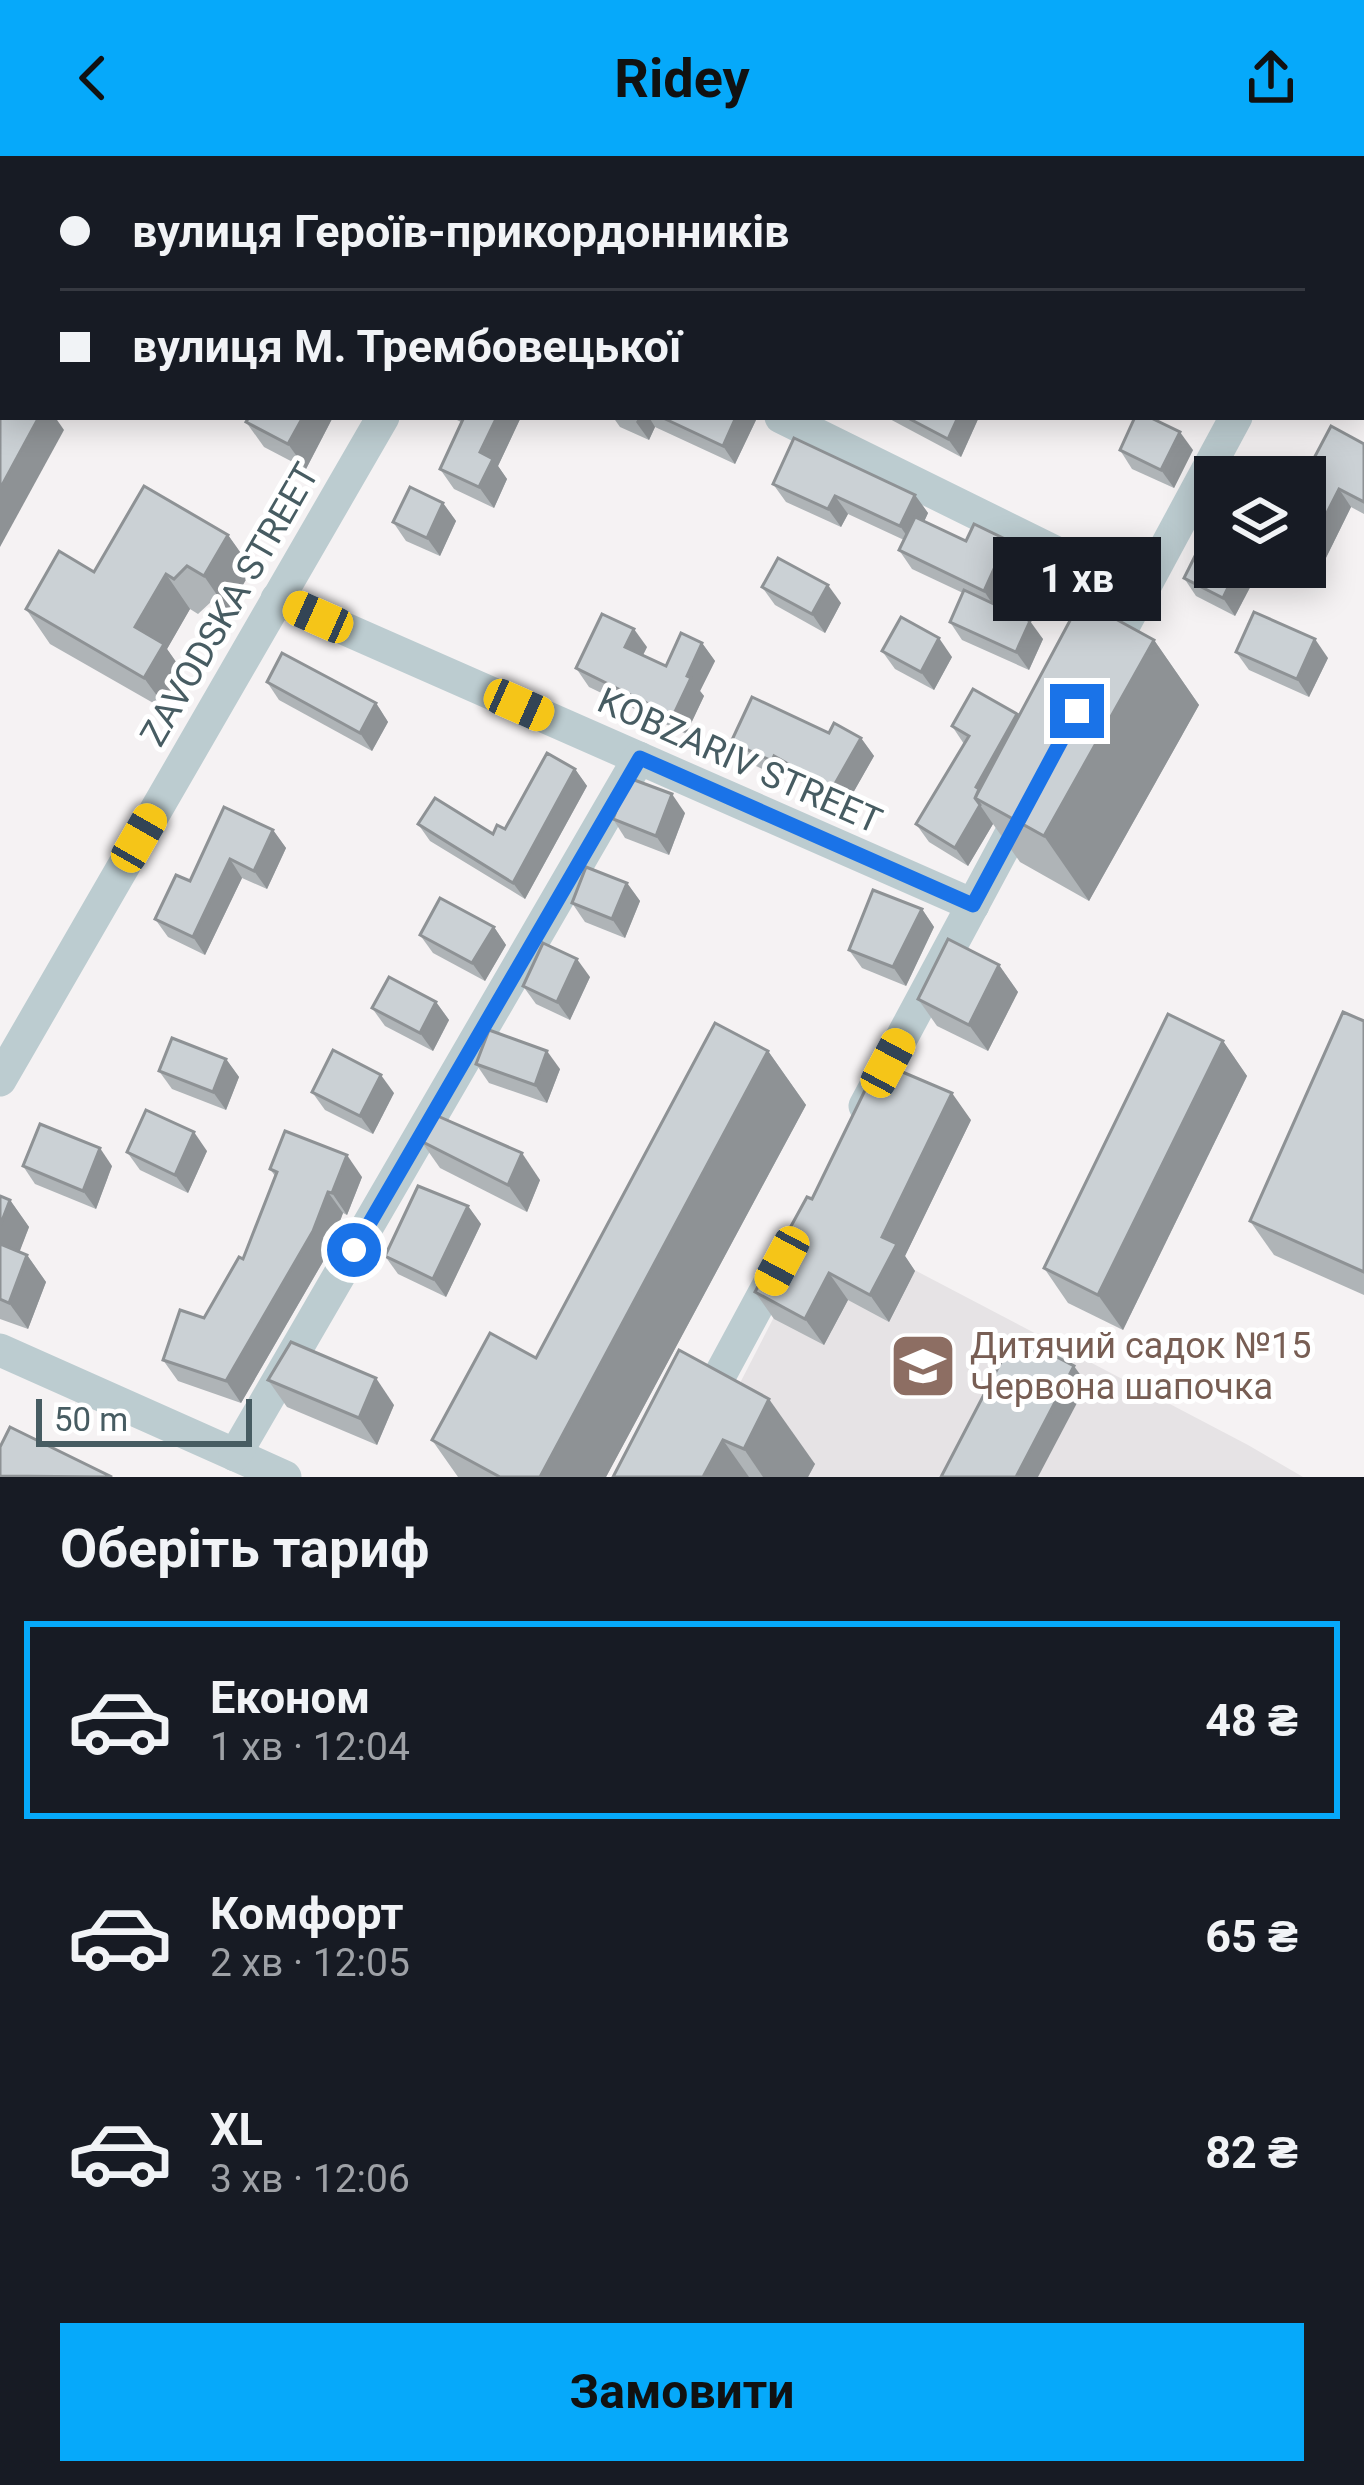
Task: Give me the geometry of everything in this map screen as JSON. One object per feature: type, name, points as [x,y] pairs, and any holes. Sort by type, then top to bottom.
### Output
[{"type":"street","name":"ZAVODSKA STREET","points":[[0,1080],[381,420]]},
{"type":"street","points":[[787,420],[1140,594]]},
{"type":"street","points":[[1088,691],[1234,420]]},
{"type":"street","name":"KOBZARIV STREET","points":[[278,599],[973,905]]},
{"type":"street","points":[[236,1455],[640,758]]},
{"type":"street","points":[[851,1132],[1045,771]]},
{"type":"street","points":[[665,1477],[795,1235]]},
{"type":"street","points":[[0,1350],[286,1477]]},
{"type":"shaded area","name":"Дитячий садок №15 Червона шапочка","points":[[823,1222],[1303,1477],[808,1477],[724,1414]]},
{"type":"building","points":[[0,420],[37,420],[0,489]]},
{"type":"building","points":[[247,420],[301,420],[288,444]]},
{"type":"building","points":[[463,420],[496,420],[480,452],[493,459],[479,487],[440,469]]},
{"type":"building","points":[[667,420],[735,420],[723,446]]},
{"type":"building","points":[[912,420],[957,420],[948,439]]},
{"type":"building","points":[[1134,420],[1155,420],[1180,432],[1161,470],[1120,450]]},
{"type":"building","points":[[1331,426],[1364,444],[1364,502],[1339,489],[1326,515],[1326,456],[1315,456]]},
{"type":"building","points":[[794,438],[915,495],[900,526],[835,496],[828,509],[773,484]]},
{"type":"building","points":[[144,486],[228,535],[204,576],[187,566],[174,579],[166,574],[135,627],[164,644],[144,678],[26,609],[59,551],[94,572]]},
{"type":"building","points":[[410,487],[443,503],[427,538],[393,522]]},
{"type":"building","points":[[915,517],[966,541],[974,524],[1007,540],[984,591],[899,550]]},
{"type":"building","points":[[778,558],[828,585],[812,614],[762,587]]},
{"type":"building","points":[[1194,558],[1194,583],[1184,578]]},
{"type":"building","points":[[1204,588],[1228,588],[1223,598]]},
{"type":"building","points":[[964,590],[1030,621],[1016,652],[950,622]]},
{"type":"building","points":[[1081,600],[1154,640],[1044,836],[975,798]]},
{"type":"building","points":[[1254,612],[1315,639],[1297,679],[1236,652]]},
{"type":"building","points":[[602,614],[634,629],[625,647],[666,666],[681,633],[702,643],[673,716],[576,668]]},
{"type":"building","points":[[901,617],[939,638],[921,672],[882,651]]},
{"type":"building","points":[[282,653],[376,703],[360,733],[267,682]]},
{"type":"building","points":[[973,689],[1017,714],[976,787],[980,805],[955,848],[916,824],[969,736],[952,726]]},
{"type":"building","points":[[752,697],[829,733],[834,723],[861,738],[832,789],[774,756],[772,761],[731,742]]},
{"type":"building","points":[[547,753],[575,769],[513,883],[418,824],[435,798],[493,834],[497,825],[505,829]]},
{"type":"building","points":[[629,778],[672,794],[656,836],[613,819]]},
{"type":"building","points":[[224,807],[273,830],[254,871],[230,859],[193,937],[155,919],[176,875],[190,881]]},
{"type":"building","points":[[586,867],[627,883],[612,919],[572,903]]},
{"type":"building","points":[[873,890],[922,909],[893,967],[849,950]]},
{"type":"building","points":[[440,898],[494,927],[472,963],[420,935]]},
{"type":"building","points":[[948,939],[999,965],[969,1025],[918,999]]},
{"type":"building","points":[[543,943],[577,959],[557,1002],[523,986]]},
{"type":"building","points":[[389,977],[436,1002],[420,1033],[372,1008]]},
{"type":"building","points":[[1343,1012],[1364,1021],[1364,1272],[1250,1221]]},
{"type":"building","points":[[1168,1014],[1223,1041],[1098,1295],[1044,1268]]},
{"type":"building","points":[[715,1023],[768,1051],[540,1477],[500,1477],[432,1440],[490,1333],[536,1358]]},
{"type":"building","points":[[489,1030],[547,1051],[535,1085],[476,1064]]},
{"type":"building","points":[[172,1038],[226,1059],[213,1092],[159,1071]]},
{"type":"building","points":[[333,1050],[381,1075],[360,1116],[312,1092]]},
{"type":"building","points":[[886,1065],[952,1093],[882,1237],[897,1244],[870,1295],[829,1273],[805,1319],[755,1292],[807,1197],[812,1199],[870,1080],[877,1083]]},
{"type":"building","points":[[146,1110],[194,1132],[175,1175],[127,1152]]},
{"type":"building","points":[[433,1114],[522,1153],[508,1185],[421,1141]]},
{"type":"building","points":[[40,1124],[100,1148],[83,1191],[23,1166]]},
{"type":"building","points":[[285,1131],[347,1155],[313,1231],[226,1381],[163,1360],[180,1310],[204,1318],[239,1257],[243,1259],[277,1172],[270,1169]]},
{"type":"building","points":[[418,1186],[468,1206],[433,1279],[385,1256]]},
{"type":"building","points":[[0,1196],[10,1200],[0,1226]]},
{"type":"building","points":[[0,1244],[27,1255],[9,1303],[0,1299]]},
{"type":"building","points":[[1015,1335],[1074,1366],[1016,1477],[941,1477]]},
{"type":"building","points":[[291,1342],[376,1378],[359,1418],[268,1380]]},
{"type":"building","points":[[679,1350],[769,1399],[744,1449],[723,1440],[703,1477],[613,1477]]},
{"type":"building","points":[[10,1427],[112,1477],[0,1476],[0,1447]]},
{"type":"place","name":"Дитячий садок №15 Червона шапочка","points":[[923,1366]]},
{"type":"route","points":[[354,1250],[640,758],[973,905],[1077,711]]}]
